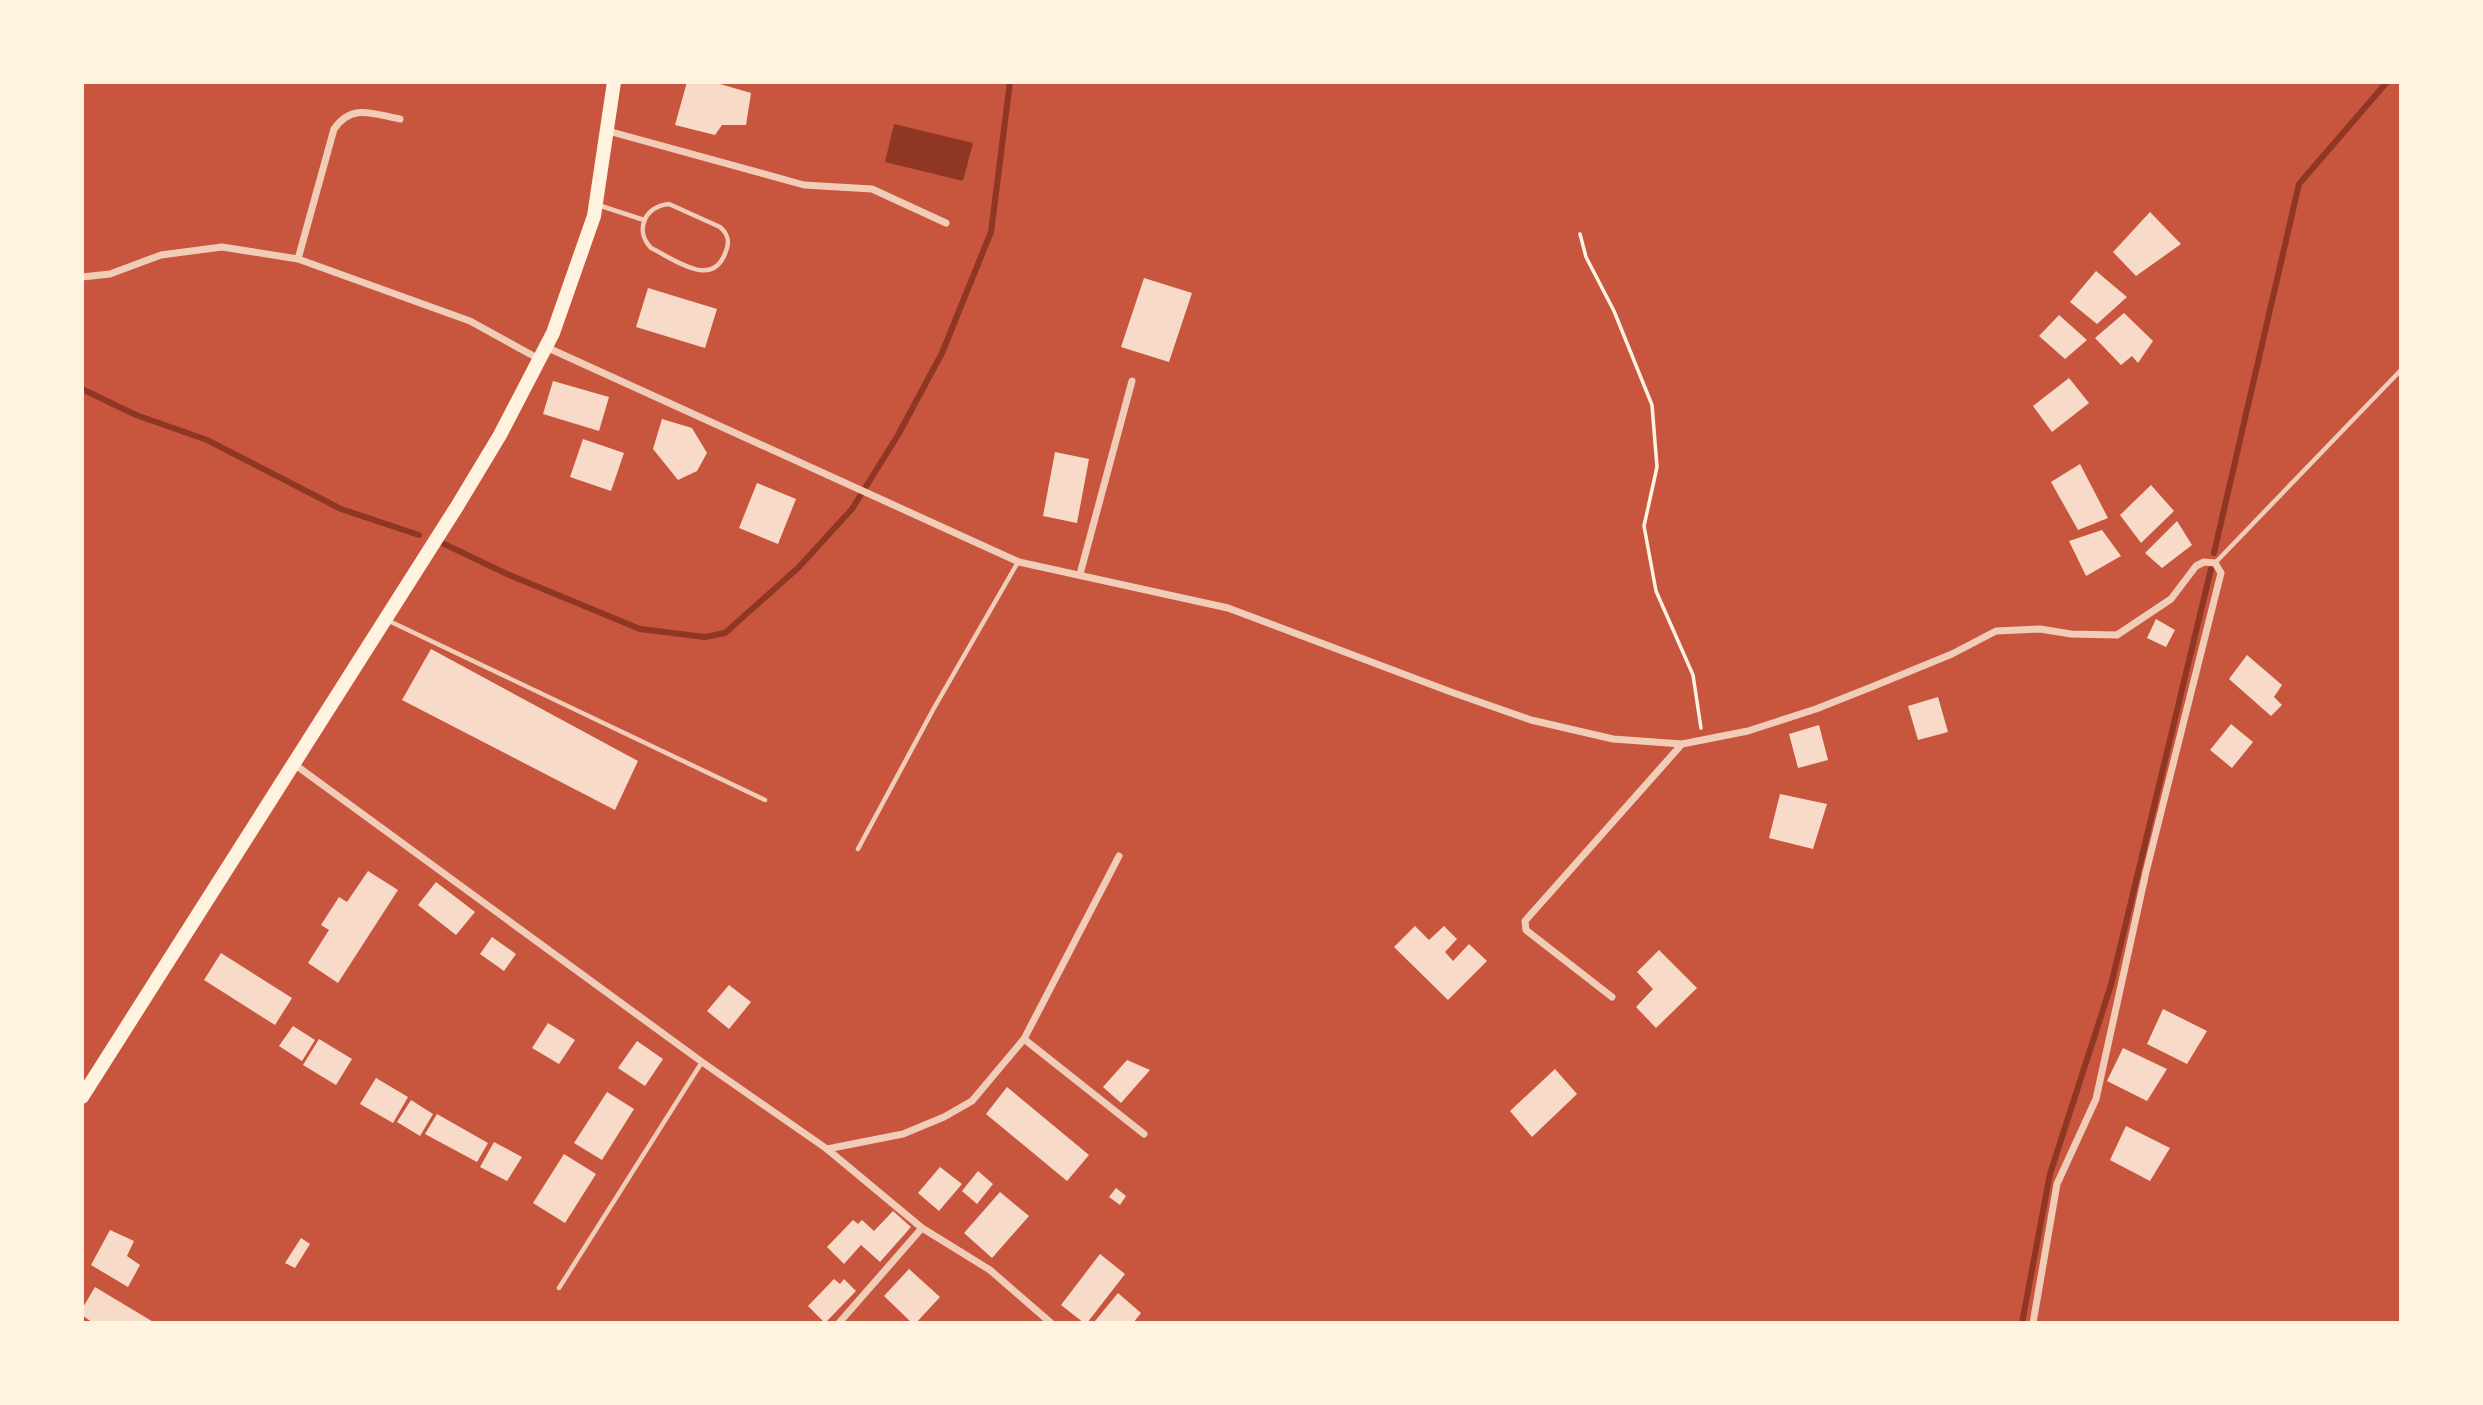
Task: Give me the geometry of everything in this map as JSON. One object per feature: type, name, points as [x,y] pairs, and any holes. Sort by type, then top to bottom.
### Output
[{"type":"main road","points":[[82,1097],[456,508],[500,435],[543,353],[585,242],[596,204],[614,82]]},
{"type":"street","points":[[298,259],[334,129],[342,118],[356,111],[400,119]]},
{"type":"street","points":[[608,131],[804,185],[872,189],[946,223]]},
{"type":"street","points":[[82,277],[110,274],[161,255],[222,247],[298,259],[470,321],[1019,562],[1228,608],[1531,720],[1613,739],[1682,744],[1748,731],[1816,709],[1952,654],[1996,631],[2040,629],[2071,634],[2117,635],[2171,599],[2196,566],[2204,562],[2215,563],[2221,573],[2146,872],[2096,1099],[2057,1184],[2033,1323]]},
{"type":"street","points":[[1080,574],[1132,381]]},
{"type":"street","points":[[1612,997],[1526,930],[1525,921],[1682,744]]},
{"type":"street","points":[[294,764],[702,1062],[827,1149],[922,1228],[990,1270],[1051,1323]]},
{"type":"street","points":[[827,1149],[902,1133],[944,1117],[972,1101],[1024,1039],[1119,856]]},
{"type":"street","points":[[1024,1039],[1144,1134]]},
{"type":"street","points":[[839,1323],[922,1228]]},
{"type":"lane","points":[[596,204],[644,220]]},
{"type":"lane","points":[[669,204],[720,226],[729,243],[722,262],[709,271],[702,271],[651,248],[643,235],[644,220],[654,208],[669,204]]},
{"type":"lane","points":[[2215,563],[2401,370]]},
{"type":"lane","points":[[858,849],[934,708],[1019,562]]},
{"type":"lane","points":[[386,619],[765,800]]},
{"type":"lane","points":[[559,1288],[702,1062]]},
{"type":"path","points":[[1580,234],[1586,257],[1614,310],[1652,404],[1657,467],[1644,526],[1656,591],[1693,675],[1703,741]]},
{"type":"shaded area","points":[[894,124],[973,143],[963,181],[885,162]]},
{"type":"building","points":[[687,82],[713,82],[751,93],[746,125],[722,125],[715,135],[675,125]]},
{"type":"building","points":[[2150,212],[2181,244],[2136,276],[2113,252]]},
{"type":"building","points":[[2096,271],[2127,297],[2097,324],[2070,302]]},
{"type":"building","points":[[1144,278],[1192,293],[1169,362],[1121,347]]},
{"type":"building","points":[[648,288],[717,309],[705,348],[636,327]]},
{"type":"building","points":[[2124,313],[2153,341],[2138,363],[2132,356],[2121,365],[2095,338]]},
{"type":"building","points":[[2059,315],[2087,340],[2065,359],[2039,336]]},
{"type":"building","points":[[2069,378],[2089,403],[2052,432],[2033,406]]},
{"type":"building","points":[[553,381],[609,397],[599,431],[543,414]]},
{"type":"building","points":[[662,419],[692,428],[707,453],[697,471],[678,480],[653,449]]},
{"type":"building","points":[[583,439],[624,453],[611,491],[570,477]]},
{"type":"building","points":[[1055,452],[1089,459],[1077,523],[1043,516]]},
{"type":"building","points":[[2080,464],[2108,518],[2078,530],[2051,482]]},
{"type":"building","points":[[757,483],[796,499],[778,544],[739,528]]},
{"type":"building","points":[[2151,485],[2174,511],[2141,543],[2120,515]]},
{"type":"building","points":[[2177,521],[2192,545],[2162,568],[2145,553]]},
{"type":"building","points":[[2102,530],[2121,556],[2086,576],[2069,541]]},
{"type":"building","points":[[2156,619],[2175,630],[2166,647],[2147,638]]},
{"type":"building","points":[[431,649],[638,761],[615,810],[402,700]]},
{"type":"building","points":[[2247,655],[2282,685],[2274,697],[2282,705],[2271,716],[2229,679]]},
{"type":"building","points":[[1938,697],[1948,732],[1918,740],[1908,706]]},
{"type":"building","points":[[2231,724],[2253,742],[2232,768],[2210,750]]},
{"type":"building","points":[[1819,725],[1828,760],[1798,768],[1789,734]]},
{"type":"building","points":[[1780,794],[1827,804],[1813,849],[1769,838]]},
{"type":"building","points":[[368,871],[398,890],[338,983],[308,963],[329,930],[321,925],[339,897],[347,902]]},
{"type":"building","points":[[436,882],[475,912],[456,935],[418,905]]},
{"type":"building","points":[[1415,926],[1429,940],[1444,926],[1457,939],[1445,952],[1453,961],[1469,944],[1487,961],[1448,1000],[1394,947]]},
{"type":"building","points":[[492,937],[516,954],[504,971],[480,954]]},
{"type":"building","points":[[1659,950],[1697,988],[1656,1028],[1636,1007],[1653,989],[1637,972]]},
{"type":"building","points":[[221,953],[292,998],[275,1025],[204,980]]},
{"type":"building","points":[[729,985],[751,1002],[729,1029],[707,1011]]},
{"type":"building","points":[[2163,1009],[2207,1031],[2187,1064],[2147,1044]]},
{"type":"building","points":[[548,1023],[575,1040],[559,1064],[532,1048]]},
{"type":"building","points":[[293,1026],[315,1040],[302,1061],[279,1046]]},
{"type":"building","points":[[319,1039],[352,1059],[336,1085],[303,1065]]},
{"type":"building","points":[[637,1041],[663,1059],[645,1086],[618,1068]]},
{"type":"building","points":[[2123,1048],[2167,1069],[2147,1101],[2107,1081]]},
{"type":"building","points":[[1127,1060],[1150,1070],[1121,1103],[1103,1087]]},
{"type":"building","points":[[1555,1069],[1577,1094],[1532,1137],[1510,1111]]},
{"type":"building","points":[[376,1078],[408,1097],[393,1123],[360,1104]]},
{"type":"building","points":[[1007,1087],[1089,1155],[1067,1181],[986,1114]]},
{"type":"building","points":[[607,1092],[634,1109],[602,1160],[574,1143]]},
{"type":"building","points":[[411,1100],[433,1114],[420,1136],[397,1122]]},
{"type":"building","points":[[437,1114],[488,1143],[477,1162],[425,1134]]},
{"type":"building","points":[[2126,1126],[2170,1148],[2150,1181],[2110,1160]]},
{"type":"building","points":[[494,1142],[522,1157],[507,1181],[480,1167]]},
{"type":"building","points":[[564,1154],[596,1174],[565,1223],[533,1203]]},
{"type":"building","points":[[940,1167],[962,1184],[939,1211],[918,1193]]},
{"type":"building","points":[[978,1171],[993,1184],[977,1204],[962,1191]]},
{"type":"building","points":[[1116,1188],[1126,1196],[1120,1205],[1109,1197]]},
{"type":"building","points":[[1000,1192],[1029,1216],[992,1258],[964,1233]]},
{"type":"building","points":[[893,1211],[911,1227],[880,1262],[861,1245],[844,1264],[827,1247],[853,1220],[858,1224],[862,1220],[874,1231]]},
{"type":"building","points":[[110,1230],[134,1241],[127,1256],[140,1265],[128,1287],[91,1265]]},
{"type":"building","points":[[301,1238],[310,1244],[295,1268],[285,1263]]},
{"type":"building","points":[[1100,1254],[1125,1274],[1087,1323],[1084,1323],[1061,1305]]},
{"type":"building","points":[[909,1269],[940,1297],[916,1323],[912,1323],[884,1296]]},
{"type":"building","points":[[834,1279],[840,1284],[844,1279],[856,1291],[825,1323],[808,1306]]},
{"type":"building","points":[[95,1287],[155,1323],[93,1323],[82,1315],[82,1309]]},
{"type":"building","points":[[1118,1293],[1141,1313],[1133,1323],[1095,1321]]},
{"type":"waterway","points":[[440,542],[507,574],[640,629],[705,637],[725,633],[798,568],[852,509],[898,435],[942,353],[991,232],[1010,82]]},
{"type":"waterway","points":[[2214,553],[2299,184],[2387,82]]},
{"type":"waterway","points":[[82,389],[136,415],[207,440],[341,509],[419,535]]},
{"type":"waterway","points":[[2022,1323],[2050,1174],[2111,985],[2211,569]]}]
